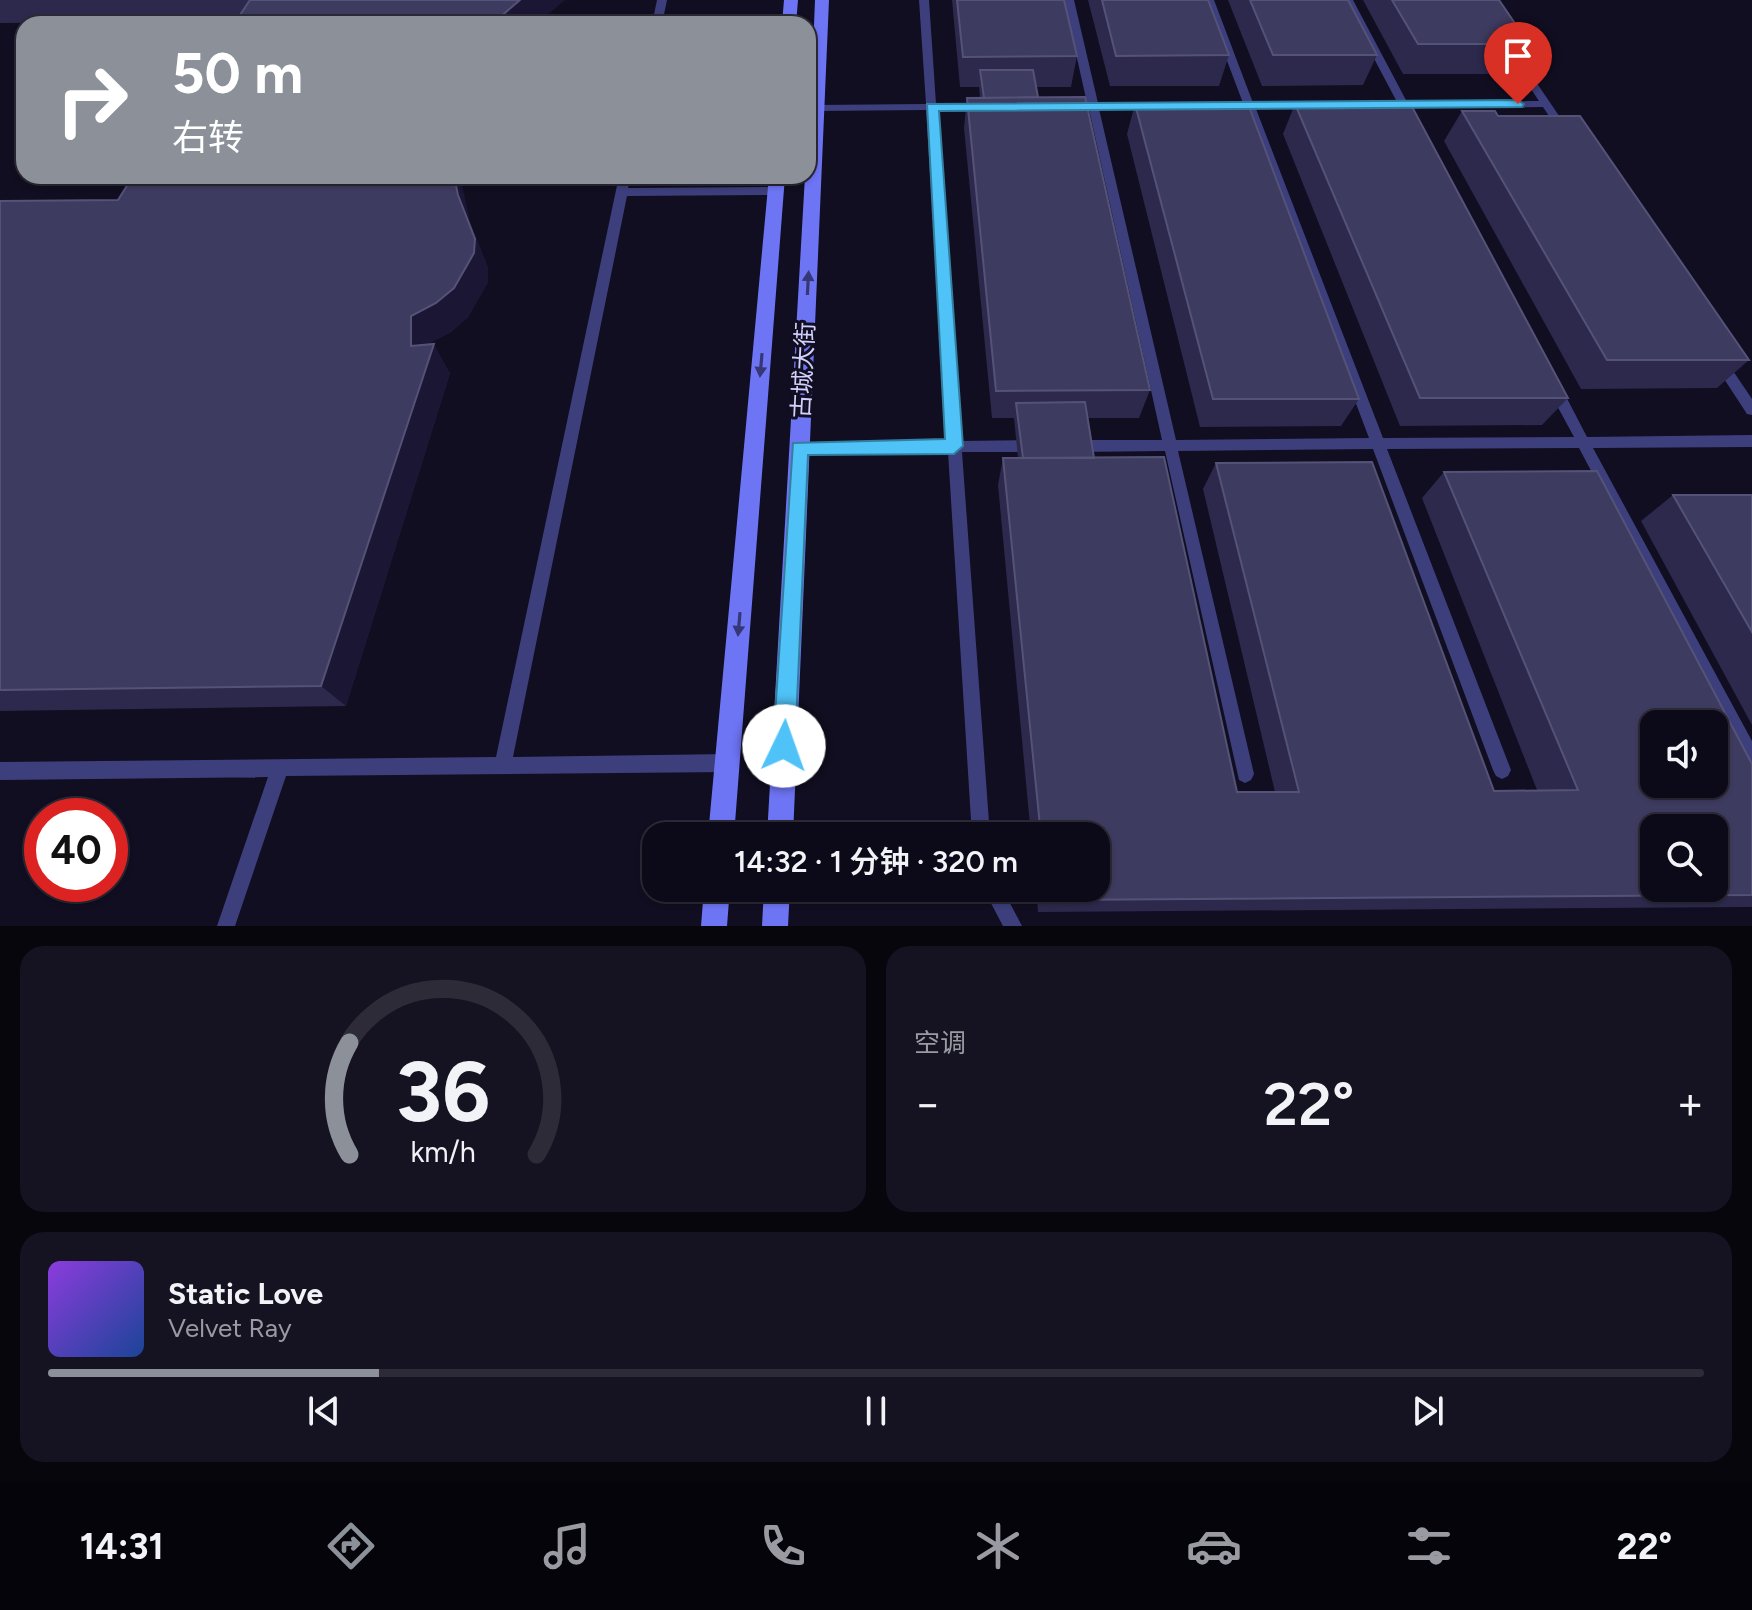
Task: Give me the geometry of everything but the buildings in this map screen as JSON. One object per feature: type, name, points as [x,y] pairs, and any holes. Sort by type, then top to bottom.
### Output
[{"type":"street","name":"古城大街","points":[[816,108],[822,0]]},
{"type":"street","name":"古城大街","points":[[722,822],[776,184]]},
{"type":"street","name":"古城大街","points":[[781,822],[812,184]]},
{"type":"street","points":[[714,926],[716,902]]},
{"type":"street","points":[[775,926],[776,902]]},
{"type":"lane","points":[[924,0],[980,822]]},
{"type":"lane","points":[[1069,0],[1086,106],[1171,445],[1245,774]]},
{"type":"lane","points":[[1209,0],[1502,770]]},
{"type":"lane","points":[[1348,0],[1419,133]]},
{"type":"lane","points":[[1502,39],[1572,142]]},
{"type":"lane","points":[[1388,105],[1546,104]]},
{"type":"lane","points":[[1233,106],[1326,105]]},
{"type":"lane","points":[[1086,106],[1156,106]]},
{"type":"lane","points":[[816,108],[991,107]]},
{"type":"lane","points":[[503,765],[624,184]]},
{"type":"lane","points":[[622,192],[759,184]]},
{"type":"lane","points":[[1709,346],[1752,410]]},
{"type":"lane","points":[[1546,372],[1752,758]]},
{"type":"lane","points":[[1063,446],[1752,441]]},
{"type":"lane","points":[[799,448],[1047,446]]},
{"type":"lane","points":[[0,771],[728,763]]},
{"type":"lane","points":[[226,926],[280,768]]},
{"type":"lane","points":[[1000,902],[1013,926]]},
{"type":"route","points":[[784,746],[799,448],[954,446],[932,107],[1518,104]]}]
